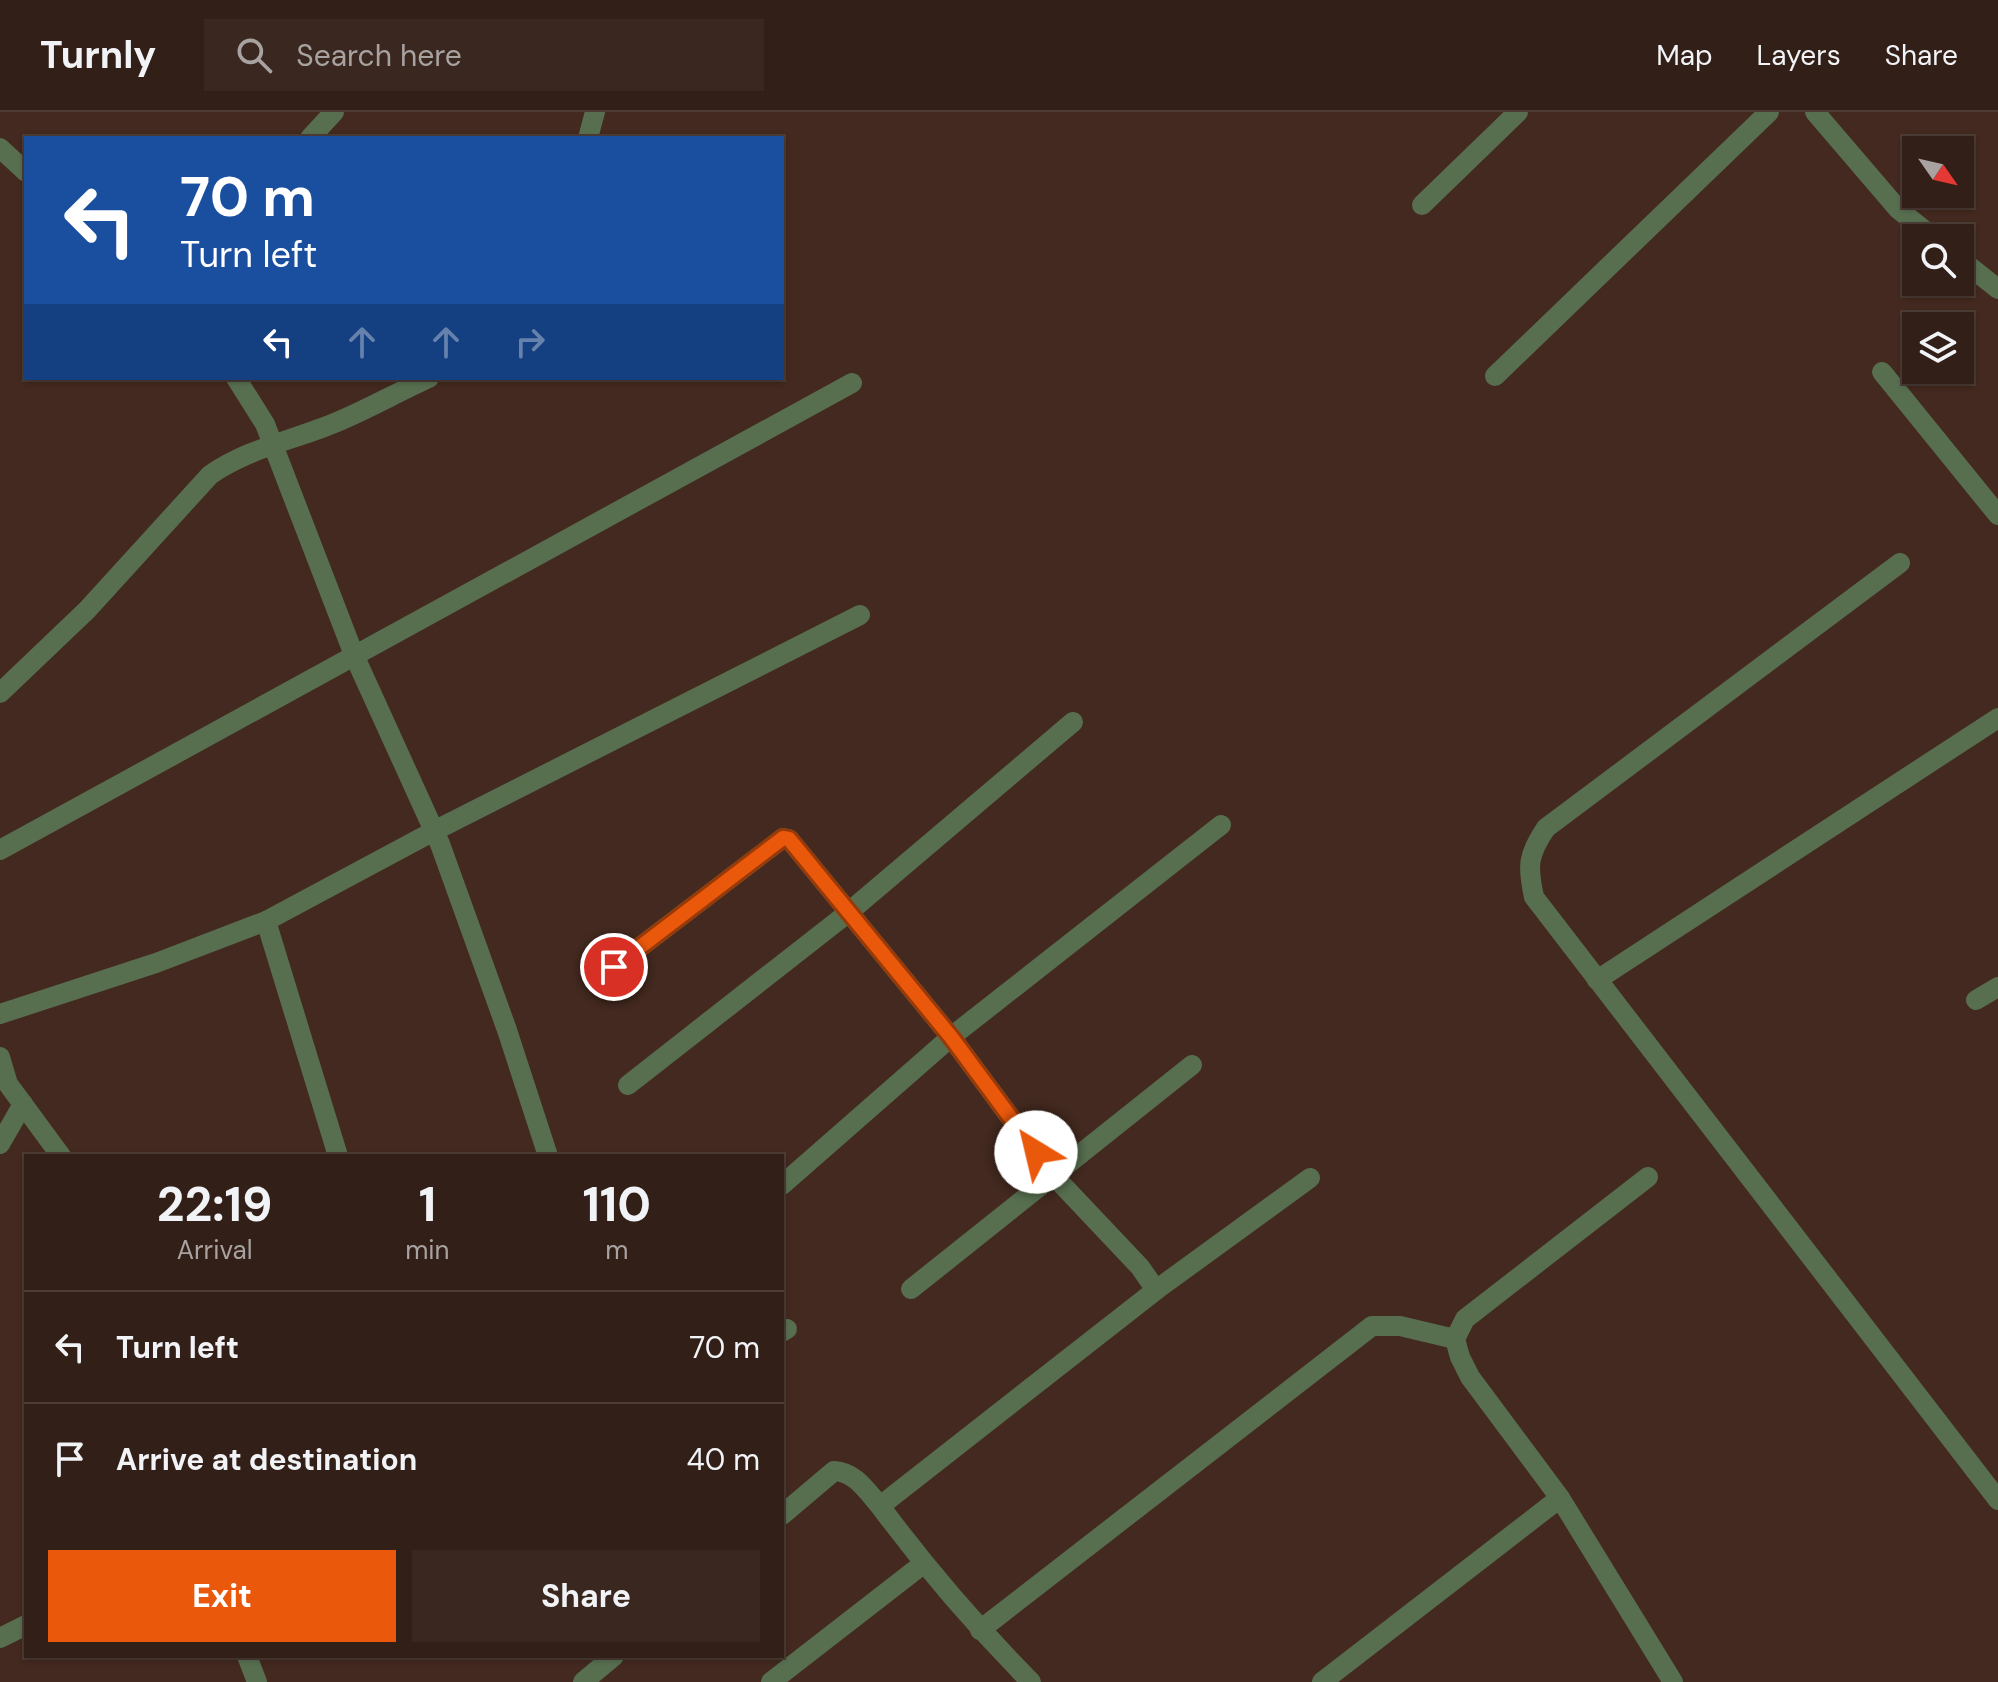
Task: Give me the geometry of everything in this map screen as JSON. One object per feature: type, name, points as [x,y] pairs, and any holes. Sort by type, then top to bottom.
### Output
[{"type":"street","points":[[312,136],[334,112]]},
{"type":"street","points":[[589,136],[595,112]]},
{"type":"street","points":[[1422,205],[1518,112]]},
{"type":"street","points":[[1495,376],[1769,112]]},
{"type":"street","points":[[1815,112],[1898,209],[1917,224]]},
{"type":"street","points":[[0,148],[24,170]]},
{"type":"street","points":[[1974,270],[1998,289]]},
{"type":"street","points":[[1882,372],[1998,515]]},
{"type":"street","points":[[237,380],[265,424],[354,655],[434,831],[507,1030],[547,1154]]},
{"type":"street","points":[[0,693],[87,610],[210,475],[229,461],[337,422],[425,380]]},
{"type":"street","points":[[0,850],[852,383]]},
{"type":"street","points":[[1900,563],[1546,828],[1532,849],[1528,872],[1534,897],[1998,1500]]},
{"type":"street","points":[[0,1014],[156,963],[266,921],[434,831],[860,615]]},
{"type":"street","points":[[1597,980],[1998,718]]},
{"type":"street","points":[[628,1085],[849,912],[1073,722]]},
{"type":"street","points":[[784,1183],[951,1037],[1221,825]]},
{"type":"street","points":[[614,967],[783,838],[794,843],[951,1037],[1053,1175],[1140,1267],[1156,1290]]},
{"type":"street","points":[[266,921],[337,1154]]},
{"type":"street","points":[[1976,1000],[1998,987]]},
{"type":"street","points":[[0,1057],[8,1084],[60,1154]]},
{"type":"street","points":[[911,1289],[1192,1065]]},
{"type":"street","points":[[0,1144],[23,1104]]},
{"type":"street","points":[[1648,1177],[1465,1319],[1455,1339],[1470,1377],[1560,1498],[1673,1682]]},
{"type":"street","points":[[880,1506],[1156,1290],[1310,1178]]},
{"type":"street","points":[[980,1630],[1372,1326],[1400,1326],[1455,1339]]},
{"type":"street","points":[[784,1513],[834,1471],[845,1472],[857,1480],[923,1564],[980,1630],[1031,1682]]},
{"type":"street","points":[[1322,1682],[1560,1498]]},
{"type":"street","points":[[771,1682],[923,1564]]},
{"type":"street","points":[[0,1638],[24,1626]]},
{"type":"street","points":[[248,1658],[257,1682]]},
{"type":"street","points":[[583,1682],[612,1658]]},
{"type":"route","points":[[614,967],[783,838],[789,839],[951,1037],[1036,1152]]}]
